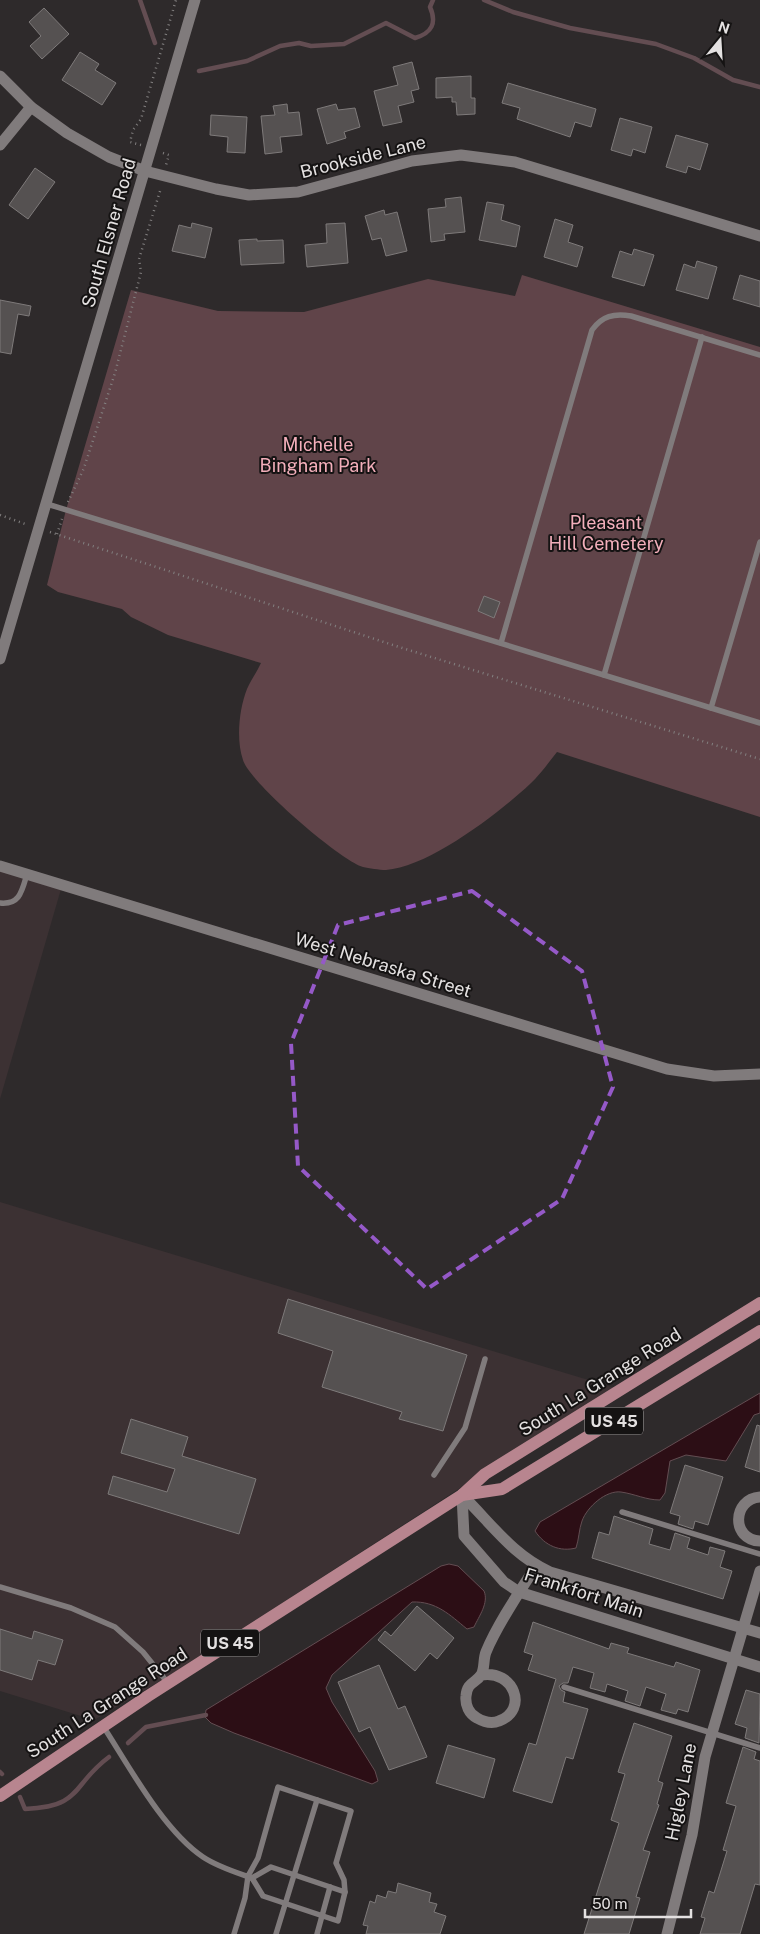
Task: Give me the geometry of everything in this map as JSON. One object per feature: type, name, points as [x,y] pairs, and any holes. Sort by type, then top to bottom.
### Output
[{"type":"main road","name":"South La Grange Road","points":[[0,1796],[168,1683],[462,1495],[485,1474],[760,1303]]},
{"type":"main road","name":"South La Grange Road","points":[[462,1495],[502,1490],[760,1331]]},
{"type":"street","name":"South Elsner Road","points":[[0,659],[56,476],[195,0]]},
{"type":"street","name":"Brookside Lane","points":[[0,76],[31,107],[67,133],[108,157],[145,171],[216,189],[249,195],[298,192],[429,157],[462,155],[522,164],[760,236]]},
{"type":"street","points":[[0,145],[31,107]]},
{"type":"street","name":"West Nebraska Street","points":[[0,866],[667,1069],[714,1076],[760,1074]]},
{"type":"street","name":"Frankfort Main","points":[[462,1495],[490,1522],[497,1534],[513,1550],[536,1566],[550,1572],[760,1633]]},
{"type":"street","name":"Frankfort Main","points":[[462,1495],[464,1536],[504,1582],[519,1592],[760,1667]]},
{"type":"street","points":[[760,1497],[746,1502],[738,1513],[737,1520],[743,1533],[748,1538],[760,1541]]},
{"type":"street","points":[[481,1675],[497,1674],[504,1678],[513,1690],[515,1697],[511,1712],[499,1721],[482,1721],[469,1710],[466,1702],[469,1686],[481,1675],[486,1653],[519,1592],[536,1566]]},
{"type":"street","name":"Higley Lane","points":[[667,1934],[692,1835],[705,1757],[760,1571]]},
{"type":"lane","points":[[501,643],[592,330],[604,318],[620,314],[760,355]]},
{"type":"lane","points":[[604,675],[702,338]]},
{"type":"lane","points":[[47,504],[760,723]]},
{"type":"lane","points":[[711,708],[760,542]]},
{"type":"lane","points":[[0,903],[9,904],[16,901],[20,896],[27,874]]},
{"type":"lane","points":[[434,1475],[466,1428],[485,1359]]},
{"type":"lane","points":[[622,1512],[760,1554]]},
{"type":"lane","points":[[0,1587],[71,1608],[116,1627],[143,1652],[168,1683]]},
{"type":"lane","points":[[564,1688],[760,1748]]},
{"type":"lane","points":[[103,1726],[137,1779],[174,1830],[202,1856],[225,1869],[250,1877],[263,1896],[338,1921],[345,1892],[344,1880],[336,1863],[351,1810],[278,1787],[258,1858],[250,1877],[234,1934]]},
{"type":"lane","points":[[276,1934],[317,1800]]},
{"type":"lane","points":[[250,1877],[271,1867],[345,1892]]},
{"type":"lane","points":[[317,1934],[330,1887]]},
{"type":"path","points":[[0,515],[390,644],[760,759]]},
{"type":"highlighted area","points":[[472,891],[582,971],[613,1087],[562,1199],[427,1289],[298,1166],[291,1043],[338,925]]},
{"type":"shaded area","points":[[0,870],[61,889],[0,1099]]},
{"type":"shaded area","points":[[0,1202],[615,1388],[169,1676],[94,1720],[0,1691]]},
{"type":"shaded area","points":[[760,1393],[760,1413],[754,1415],[726,1461],[686,1455],[670,1461],[665,1493],[660,1500],[621,1492],[615,1492],[603,1497],[584,1516],[576,1548],[564,1549],[553,1547],[543,1541],[535,1531],[540,1522]]},
{"type":"shaded area","points":[[449,1564],[458,1566],[484,1591],[484,1605],[474,1627],[467,1629],[435,1606],[421,1602],[412,1602],[332,1675],[326,1688],[332,1702],[375,1771],[378,1781],[372,1784],[234,1733],[211,1723],[205,1717],[206,1710],[441,1566]]},
{"type":"green space","points":[[522,275],[760,347],[760,817],[557,752],[537,777],[517,796],[482,823],[442,849],[403,867],[386,870],[363,867],[336,851],[297,819],[261,785],[249,771],[243,760],[239,734],[242,706],[247,689],[261,663],[168,635],[131,617],[122,609],[58,592],[47,585],[66,510],[131,290],[218,311],[304,312],[428,279],[515,296]]},
{"type":"building","points":[[44,8],[69,34],[42,59],[30,46],[41,36],[29,22]]},
{"type":"building","points":[[80,52],[99,64],[95,70],[116,83],[102,105],[62,80]]},
{"type":"building","points":[[412,62],[419,89],[411,91],[414,102],[398,106],[402,122],[383,126],[374,91],[398,85],[393,67]]},
{"type":"building","points":[[471,76],[471,98],[475,98],[475,114],[457,115],[456,102],[452,102],[452,97],[436,98],[436,78]]},
{"type":"building","points":[[508,83],[596,109],[591,127],[575,122],[570,137],[517,119],[520,108],[502,103]]},
{"type":"building","points":[[287,104],[288,113],[299,112],[302,135],[280,137],[282,152],[265,154],[261,116],[275,115],[273,106]]},
{"type":"building","points":[[336,104],[338,110],[355,108],[360,127],[344,132],[346,138],[327,144],[317,109]]},
{"type":"building","points":[[211,115],[247,117],[245,153],[227,152],[228,137],[210,135]]},
{"type":"building","points":[[620,118],[652,127],[645,153],[633,149],[631,156],[611,150]]},
{"type":"building","points":[[676,135],[708,144],[700,170],[688,166],[686,173],[666,167]]},
{"type":"building","points":[[35,168],[55,182],[28,219],[9,205]]},
{"type":"building","points":[[461,197],[465,232],[444,234],[445,240],[431,242],[428,209],[446,207],[445,199]]},
{"type":"building","points":[[487,202],[504,205],[501,220],[520,226],[516,247],[479,240]]},
{"type":"building","points":[[384,210],[385,215],[397,212],[407,251],[386,256],[381,238],[372,240],[365,216]]},
{"type":"building","points":[[555,219],[573,225],[568,242],[583,247],[577,267],[544,257]]},
{"type":"building","points":[[192,223],[212,228],[205,258],[172,251],[179,225],[191,228]]},
{"type":"building","points":[[345,223],[348,263],[307,267],[305,245],[327,243],[326,224]]},
{"type":"building","points":[[257,239],[257,241],[283,240],[284,263],[241,265],[239,240]]},
{"type":"building","points":[[634,249],[654,255],[644,286],[612,277],[620,251],[632,255]]},
{"type":"building","points":[[697,261],[717,267],[708,299],[676,290],[684,264],[695,268]]},
{"type":"building","points":[[740,275],[760,281],[760,307],[733,299]]},
{"type":"building","points":[[0,300],[31,306],[29,316],[18,314],[11,354],[0,352]]},
{"type":"building","points":[[484,596],[500,602],[494,618],[478,611]]},
{"type":"building","points":[[288,1299],[467,1355],[443,1431],[399,1419],[402,1412],[322,1387],[333,1351],[278,1333]]},
{"type":"building","points":[[131,1419],[188,1437],[182,1456],[256,1479],[239,1534],[108,1494],[113,1476],[167,1492],[175,1469],[121,1453]]},
{"type":"building","points":[[757,1425],[760,1426],[760,1472],[745,1467]]},
{"type":"building","points":[[685,1465],[723,1477],[708,1525],[695,1521],[693,1529],[678,1524],[680,1516],[670,1513]]},
{"type":"building","points":[[614,1516],[653,1529],[649,1544],[670,1550],[675,1533],[690,1538],[687,1548],[708,1555],[710,1547],[725,1551],[720,1567],[732,1571],[723,1599],[592,1558],[599,1532],[609,1535]]},
{"type":"building","points":[[417,1606],[454,1638],[437,1659],[430,1653],[415,1671],[378,1640],[385,1631],[391,1636]]},
{"type":"building","points":[[533,1622],[609,1649],[611,1643],[629,1648],[627,1653],[674,1667],[676,1662],[700,1670],[688,1712],[678,1709],[676,1714],[661,1710],[666,1694],[646,1687],[640,1706],[625,1701],[628,1691],[607,1684],[605,1692],[590,1688],[594,1673],[573,1667],[568,1683],[563,1683],[559,1686],[565,1692],[563,1702],[588,1709],[573,1759],[566,1757],[552,1803],[513,1791],[529,1743],[536,1745],[556,1679],[528,1670],[533,1655],[524,1652]]},
{"type":"building","points":[[0,1629],[32,1639],[34,1631],[63,1640],[55,1665],[38,1660],[32,1680],[0,1670]]},
{"type":"building","points":[[379,1665],[398,1709],[405,1706],[427,1757],[389,1770],[370,1727],[359,1732],[338,1682]]},
{"type":"building","points":[[746,1690],[760,1694],[759,1743],[745,1738],[747,1728],[735,1724]]},
{"type":"building","points":[[634,1723],[672,1736],[658,1781],[663,1783],[657,1804],[659,1805],[643,1850],[650,1852],[636,1897],[640,1898],[629,1934],[584,1934],[619,1823],[611,1820],[625,1774],[618,1772]]},
{"type":"building","points":[[448,1745],[495,1759],[484,1798],[436,1783]]},
{"type":"building","points":[[743,1747],[756,1752],[754,1759],[760,1761],[760,1885],[755,1884],[740,1934],[700,1934],[705,1918],[701,1917],[709,1891],[714,1893],[727,1851],[723,1850],[736,1806],[726,1803]]},
{"type":"building","points":[[398,1883],[431,1893],[429,1902],[437,1904],[434,1912],[446,1916],[440,1934],[366,1934],[368,1926],[363,1925],[370,1901],[375,1903],[377,1895],[386,1898],[388,1891],[396,1893]]},
{"type":"waterway","points":[[140,0],[155,43]]},
{"type":"waterway","points":[[199,71],[247,61],[280,46],[299,43],[311,46],[344,44],[386,23],[415,38],[426,33],[432,27],[433,18],[430,7],[433,0]]},
{"type":"waterway","points":[[484,0],[513,12],[570,28],[656,44],[694,58],[733,80],[760,87]]},
{"type":"waterway","points":[[128,1743],[146,1727],[206,1715]]},
{"type":"waterway","points":[[20,1797],[25,1809],[57,1804],[74,1793],[97,1767],[109,1757]]},
{"type":"park label","name":"Michelle Bingham Park","points":[[318,455]]},
{"type":"park label","name":"Pleasant Hill Cemetery","points":[[606,533]]}]
